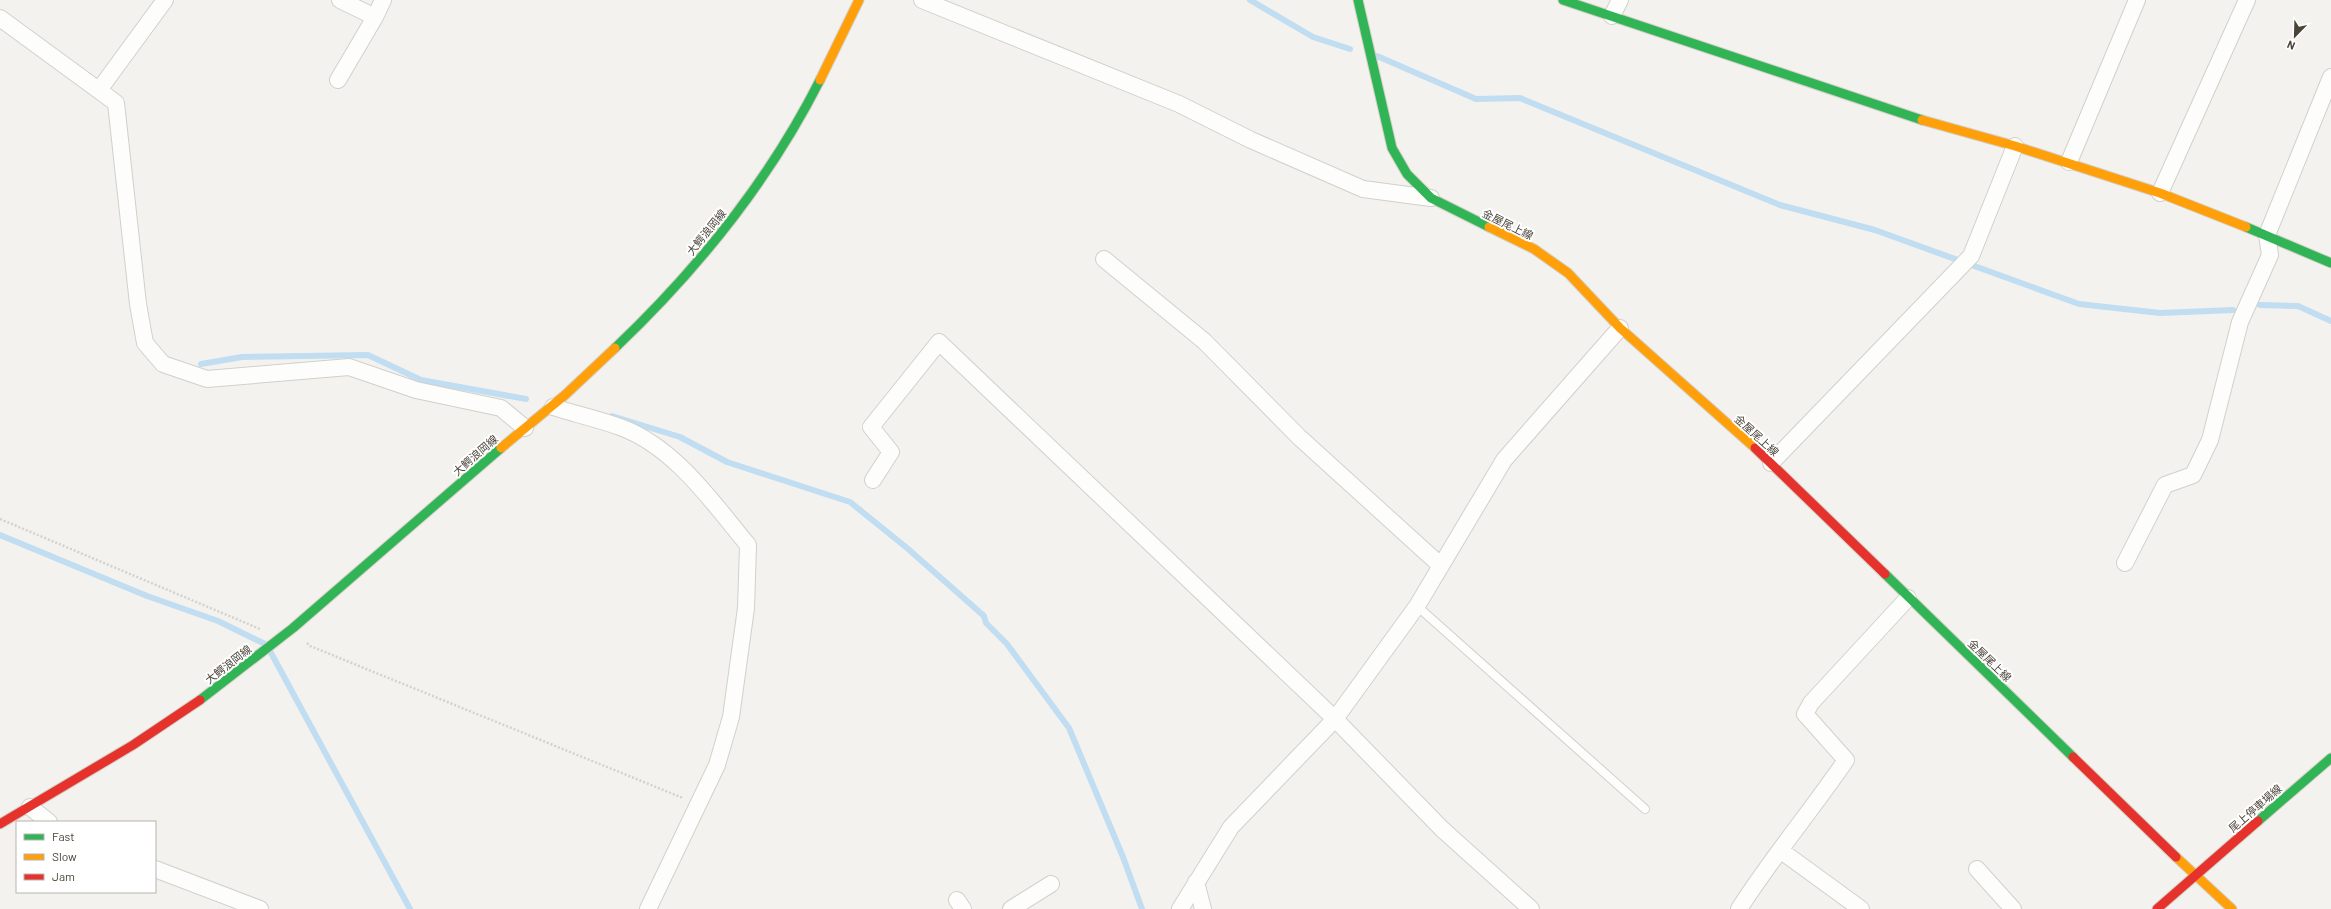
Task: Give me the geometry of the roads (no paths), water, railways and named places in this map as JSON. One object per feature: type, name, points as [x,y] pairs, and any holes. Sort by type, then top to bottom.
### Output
[{"type":"main road","name":"大鰐浪岡線","points":[[0,824],[146,736],[212,692],[293,628],[525,428],[553,407],[620,344],[679,284],[736,215],[772,163],[811,98],[859,0]]},
{"type":"main road","name":"金屋尾上線","points":[[1358,0],[1392,148],[1407,174],[1432,198],[1534,249],[1568,273],[1620,328],[1771,463],[1908,598],[2232,909]]},
{"type":"main road","points":[[1563,0],[1941,126],[2069,162],[2160,193],[2268,235],[2331,263]]},
{"type":"main road","name":"尾上停車場線","points":[[2157,909],[2331,758]]},
{"type":"street","points":[[99,90],[165,0]]},
{"type":"street","points":[[340,0],[375,17]]},
{"type":"street","points":[[338,80],[375,17],[383,0]]},
{"type":"street","points":[[922,0],[1179,104],[1251,140],[1362,189],[1432,198]]},
{"type":"street","points":[[1612,16],[1620,0]]},
{"type":"street","points":[[2069,162],[2137,0]]},
{"type":"street","points":[[2160,193],[2247,0]]},
{"type":"street","points":[[0,18],[116,103],[138,304],[145,343],[163,364],[207,379],[349,367],[416,390],[501,408],[525,428]]},
{"type":"street","points":[[2125,563],[2165,485],[2193,475],[2210,440],[2240,322],[2270,255],[2268,235],[2331,77]]},
{"type":"street","points":[[1771,463],[1958,267],[1971,256],[2015,146]]},
{"type":"street","points":[[1104,259],[1204,341],[1299,437],[1440,565]]},
{"type":"street","points":[[1180,909],[1231,826],[1335,719],[1417,606],[1440,565],[1504,460],[1620,328]]},
{"type":"street","points":[[873,480],[891,452],[871,427],[939,342],[1335,719],[1442,829],[1531,909]]},
{"type":"street","points":[[553,407],[621,427],[657,446],[694,480],[748,545],[746,608],[731,717],[717,765],[648,909]]},
{"type":"street","points":[[1739,909],[1759,877],[1808,815],[1846,760],[1805,714],[1811,702],[1908,598]]},
{"type":"street","points":[[30,807],[48,821]]},
{"type":"street","points":[[1780,850],[1861,909]]},
{"type":"street","points":[[156,869],[260,909]]},
{"type":"street","points":[[1977,869],[2013,909]]},
{"type":"street","points":[[1196,882],[1203,909]]},
{"type":"street","points":[[1011,909],[1051,884]]},
{"type":"lane","points":[[1417,606],[1646,809]]},
{"type":"waterway","points":[[1250,0],[1313,37],[1350,49]]},
{"type":"waterway","points":[[1377,56],[1476,99],[1520,98],[1780,205],[1875,230],[2079,304],[2160,313],[2233,310]]},
{"type":"waterway","points":[[2260,305],[2298,306],[2331,321]]},
{"type":"waterway","points":[[201,364],[242,357],[368,355],[421,380],[526,399]]},
{"type":"waterway","points":[[612,416],[680,437],[727,462],[850,502],[907,548],[984,616],[986,623],[1007,644],[1069,728],[1123,857],[1142,909]]},
{"type":"waterway","points":[[0,535],[147,596],[218,621],[265,644]]},
{"type":"waterway","points":[[270,651],[410,909]]}]
